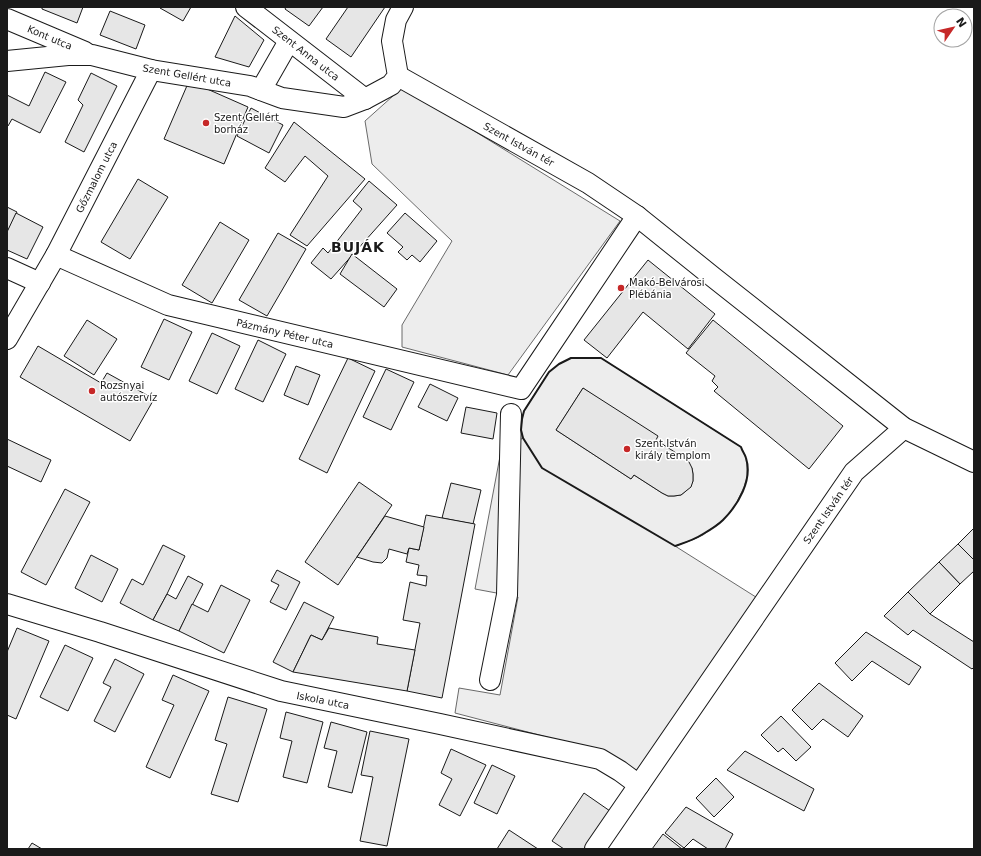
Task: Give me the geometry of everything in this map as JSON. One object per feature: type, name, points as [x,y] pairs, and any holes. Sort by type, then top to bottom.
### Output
[{"type":"street","name":"Szent Anna utca","points":[[246,7],[365,99]]},
{"type":"street","points":[[398,76],[392,41],[396,20],[403,7]]},
{"type":"street","name":"Kont utca","points":[[7,18],[92,55]]},
{"type":"street","points":[[261,90],[289,40]]},
{"type":"street","name":"Szent Gellért utca","points":[[7,61],[68,55],[92,55],[151,70],[250,86],[282,98],[344,107],[365,99],[391,85],[398,76]]},
{"type":"street","name":"Gőzmalom utca","points":[[7,339],[56,255],[151,70]]},
{"type":"street","name":"Szent István tér","points":[[398,76],[588,183],[637,216],[904,428],[854,472],[595,849]]},
{"type":"street","name":"Pázmány Péter utca","points":[[56,255],[168,305],[521,389],[637,216]]},
{"type":"street","points":[[7,268],[40,283]]},
{"type":"street","points":[[490,680],[508,595],[511,414]]},
{"type":"street","points":[[904,428],[974,462]]},
{"type":"street","name":"Iskola utca","points":[[7,604],[100,632],[281,691],[600,759],[639,785]]},
{"type":"shaded area","points":[[403,87],[620,221],[508,375],[402,347],[402,325],[452,241],[372,164],[365,121]]},
{"type":"shaded area","points":[[571,358],[601,358],[741,447],[746,458],[747,477],[744,487],[736,504],[729,514],[703,535],[675,546],[759,599],[639,775],[604,752],[455,713],[459,688],[500,695],[518,597],[475,589],[501,451],[523,438],[521,430],[524,411],[549,372],[559,364]],"holes":[[[583,388],[656,440],[692,468],[693,481],[690,487],[681,495],[668,496],[634,475],[631,479],[556,430]]]},
{"type":"building","points":[[42,7],[83,7],[77,23],[42,9]]},
{"type":"building","points":[[191,7],[183,21],[160,8]]},
{"type":"building","points":[[286,7],[323,7],[309,26],[285,9]]},
{"type":"building","points":[[348,7],[385,7],[351,57],[326,39]]},
{"type":"building","points":[[110,11],[145,25],[136,49],[100,35]]},
{"type":"building","points":[[235,16],[264,40],[249,67],[215,57]]},
{"type":"building","points":[[45,72],[66,82],[40,133],[12,119],[8,126],[7,95],[29,106]]},
{"type":"building","points":[[91,73],[117,86],[84,152],[65,142],[83,105],[78,100]]},
{"type":"building","name":"Szent Gellért borház","points":[[189,81],[248,107],[224,164],[164,139]]},
{"type":"building","points":[[251,108],[283,125],[269,153],[237,136]]},
{"type":"building","points":[[294,122],[365,179],[307,246],[290,235],[328,176],[305,156],[285,182],[265,168]]},
{"type":"building","points":[[138,179],[168,197],[130,259],[101,242]]},
{"type":"building","points":[[369,181],[397,205],[331,279],[311,263],[323,248],[328,253],[362,209],[353,201]]},
{"type":"building","points":[[7,207],[17,212],[7,233]]},
{"type":"building","points":[[16,213],[43,227],[27,259],[7,250],[7,232]]},
{"type":"building","points":[[405,213],[437,241],[420,262],[412,255],[407,260],[398,252],[403,247],[387,233]]},
{"type":"building","points":[[220,222],[249,240],[212,303],[182,285]]},
{"type":"building","points":[[278,233],[306,249],[267,316],[239,300]]},
{"type":"building","points":[[352,254],[397,289],[384,307],[340,274]]},
{"type":"building","points":[[648,260],[715,314],[688,349],[643,312],[607,358],[584,340]]},
{"type":"building","points":[[164,319],[192,332],[169,380],[141,367]]},
{"type":"building","points":[[87,320],[117,339],[94,375],[64,356]]},
{"type":"building","points":[[713,320],[843,426],[809,469],[714,391],[718,387],[712,381],[715,376],[686,353]]},
{"type":"building","points":[[212,333],[240,346],[217,394],[189,381]]},
{"type":"building","points":[[258,340],[286,354],[263,402],[235,389]]},
{"type":"building","name":"Rozsnyai autószervíz","points":[[38,346],[101,383],[107,373],[154,399],[130,441],[20,377]]},
{"type":"building","points":[[348,358],[375,371],[327,473],[299,459]]},
{"type":"building","points":[[296,366],[320,375],[308,405],[284,395]]},
{"type":"building","points":[[386,369],[414,382],[391,430],[363,417]]},
{"type":"building","points":[[430,384],[458,398],[447,421],[418,407]]},
{"type":"building","name":"Szent István király templom","points":[[583,388],[658,436],[656,440],[689,462],[693,474],[691,487],[681,495],[668,496],[634,475],[631,479],[556,430]]},
{"type":"building","points":[[466,407],[497,413],[493,439],[461,433]]},
{"type":"building","points":[[7,439],[51,460],[41,482],[7,466]]},
{"type":"building","points":[[359,482],[392,505],[338,585],[305,562]]},
{"type":"building","points":[[451,483],[481,490],[473,524],[442,518]]},
{"type":"building","points":[[65,489],[90,502],[46,585],[21,572]]},
{"type":"building","points":[[426,515],[475,524],[442,698],[407,691],[420,623],[403,620],[410,582],[426,586],[427,576],[417,575],[419,565],[406,562],[409,548],[419,550]]},
{"type":"building","points":[[385,516],[424,527],[419,550],[409,548],[407,554],[389,549],[387,558],[382,563],[357,557]]},
{"type":"building","points":[[974,528],[974,560],[958,544]]},
{"type":"building","points":[[958,544],[974,560],[974,571],[960,584],[939,562]]},
{"type":"building","points":[[163,545],[185,556],[153,620],[120,603],[132,579],[143,585]]},
{"type":"building","points":[[91,555],[118,569],[102,602],[75,588]]},
{"type":"building","points":[[939,562],[960,584],[930,614],[908,592]]},
{"type":"building","points":[[277,570],[300,582],[286,610],[270,602],[279,585],[271,581]]},
{"type":"building","points":[[188,576],[203,584],[179,631],[153,620],[167,594],[176,599]]},
{"type":"building","points":[[221,585],[250,600],[224,653],[179,631],[192,604],[208,612]]},
{"type":"building","points":[[908,592],[930,614],[974,642],[974,667],[972,669],[913,630],[908,635],[884,616]]},
{"type":"building","points":[[304,602],[334,617],[322,640],[311,635],[293,672],[273,662]]},
{"type":"building","points":[[17,628],[49,641],[16,719],[7,715],[7,652]]},
{"type":"building","points":[[329,628],[378,637],[377,644],[415,650],[407,691],[293,672],[311,635],[322,640]]},
{"type":"building","points":[[866,632],[921,667],[909,685],[872,661],[852,681],[835,663]]},
{"type":"building","points":[[65,645],[93,658],[68,711],[40,697]]},
{"type":"building","points":[[115,659],[144,674],[115,732],[94,721],[111,687],[103,683]]},
{"type":"building","points":[[173,675],[209,691],[170,778],[146,767],[174,705],[162,700]]},
{"type":"building","points":[[819,683],[863,716],[848,737],[823,719],[812,730],[792,710]]},
{"type":"building","points":[[228,697],[267,709],[238,802],[211,794],[227,744],[215,740]]},
{"type":"building","points":[[286,712],[323,722],[307,783],[283,777],[292,741],[280,738]]},
{"type":"building","points":[[781,716],[811,747],[796,761],[783,748],[778,752],[761,735]]},
{"type":"building","points":[[331,722],[367,732],[352,793],[328,787],[337,751],[324,748]]},
{"type":"building","points":[[370,731],[409,739],[387,846],[360,841],[373,777],[361,775]]},
{"type":"building","points":[[451,749],[486,765],[460,816],[439,805],[452,779],[441,773]]},
{"type":"building","points":[[745,751],[814,789],[804,811],[727,770]]},
{"type":"building","points":[[492,765],[515,776],[497,814],[474,803]]},
{"type":"building","points":[[716,778],[734,797],[714,817],[696,798]]},
{"type":"building","points":[[584,793],[610,811],[584,849],[564,849],[552,841]]},
{"type":"building","points":[[686,807],[733,834],[725,849],[708,849],[693,839],[684,848],[665,833]]},
{"type":"building","points":[[509,830],[538,849],[497,849]]},
{"type":"building","points":[[663,834],[682,849],[652,849]]},
{"type":"building","points":[[32,843],[42,849],[28,849]]},
{"type":"wall","points":[[571,358],[601,358],[741,447],[746,457],[748,466],[746,483],[739,500],[721,522],[696,538],[675,546],[542,468],[523,438],[521,430],[524,411],[549,372],[559,364],[571,358]]},
{"type":"place","name":"Szent Gellért borház","points":[[206,123]]},
{"type":"place","name":"Makó-Belvárosi Plébánia","points":[[621,288]]},
{"type":"place","name":"Rozsnyai autószervíz","points":[[92,391]]},
{"type":"place","name":"Szent István király templom","points":[[627,449]]},
{"type":"district","name":"BUJÁK","points":[[358,247]]}]
